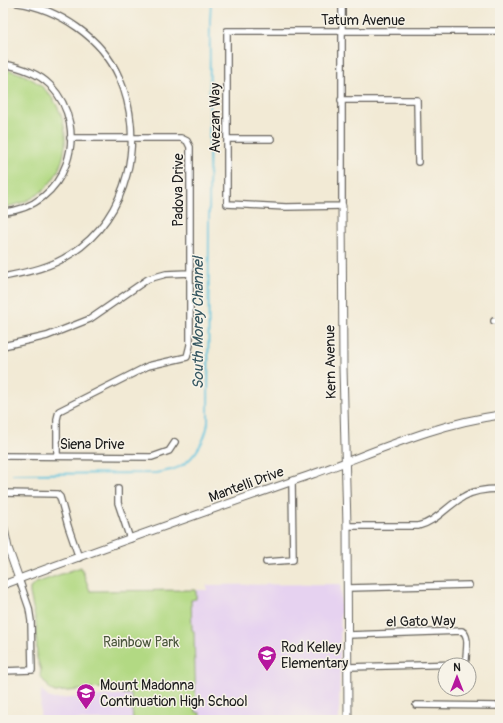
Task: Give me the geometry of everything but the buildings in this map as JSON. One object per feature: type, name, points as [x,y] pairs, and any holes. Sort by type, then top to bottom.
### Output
[{"type":"street","points":[[3,277],[33,271],[59,261],[72,253],[97,232],[114,209],[121,194],[129,171],[132,138],[130,112],[126,96],[119,76],[102,50],[89,37],[58,15],[33,6],[18,3]]},
{"type":"street","name":"Kern Avenue","points":[[342,3],[341,100],[343,367],[348,588],[348,720]]},
{"type":"street","name":"Tatum Avenue","points":[[227,31],[500,31]]},
{"type":"street","name":"Avezan Way","points":[[227,31],[227,204],[286,207],[342,206]]},
{"type":"street","points":[[3,64],[28,71],[49,85],[58,95],[64,106],[69,122],[70,138],[69,154],[65,168],[61,177],[52,188],[30,206],[3,212]]},
{"type":"street","points":[[341,100],[418,100],[418,162]]},
{"type":"street","name":"Padova Drive","points":[[57,456],[57,419],[59,410],[148,366],[188,357],[190,345],[190,147],[187,141],[181,138],[70,138]]},
{"type":"street","points":[[227,140],[271,140]]},
{"type":"street","points":[[3,346],[47,336],[90,319],[148,279],[166,274],[189,274]]},
{"type":"street","name":"Mantelli Drive","points":[[3,585],[439,428],[500,415]]},
{"type":"street","name":"Siena Drive","points":[[3,456],[152,457],[169,451],[175,442]]},
{"type":"street","points":[[266,562],[292,560],[292,481]]},
{"type":"street","points":[[347,526],[418,526],[432,521],[464,496],[485,490],[500,489]]},
{"type":"street","points":[[118,490],[118,503],[130,539]]},
{"type":"street","points":[[3,493],[57,494],[60,497],[78,558]]},
{"type":"street","points":[[3,524],[6,542],[29,608],[31,621],[32,670],[3,671]]},
{"type":"street","points":[[348,588],[469,585]]},
{"type":"street","name":"el Gato Way","points":[[348,635],[462,631],[466,637],[466,662],[463,664],[348,667]]},
{"type":"street","points":[[416,705],[500,706]]},
{"type":"shaded area","name":"Rod Kelley Elementary","points":[[341,584],[339,720],[201,720],[200,713],[196,712],[194,631],[192,631],[191,600],[196,599],[196,590],[207,590],[207,585]]},
{"type":"shaded area","name":"Mount Madonna Continuation High School","points":[[41,689],[48,697],[54,699],[131,694],[133,720],[40,720]]},
{"type":"green space","points":[[3,69],[30,78],[50,95],[61,116],[65,140],[61,163],[50,183],[30,199],[3,207]]},
{"type":"green space","name":"Rainbow Park","points":[[81,567],[90,591],[196,590],[196,599],[191,600],[192,630],[194,631],[196,712],[200,713],[201,720],[133,720],[131,694],[123,694],[118,689],[102,688],[55,692],[51,690],[40,676],[41,670],[37,658],[36,622],[30,588],[36,583]]},
{"type":"waterway","name":"South Morey Channel","points":[[13,474],[156,473],[171,470],[185,463],[196,452],[204,438],[208,423],[211,3]]},
{"type":"place","name":"Rod Kelley Elementary","points":[[267,672]]},
{"type":"place","name":"Mount Madonna Continuation High School","points":[[86,710]]}]
